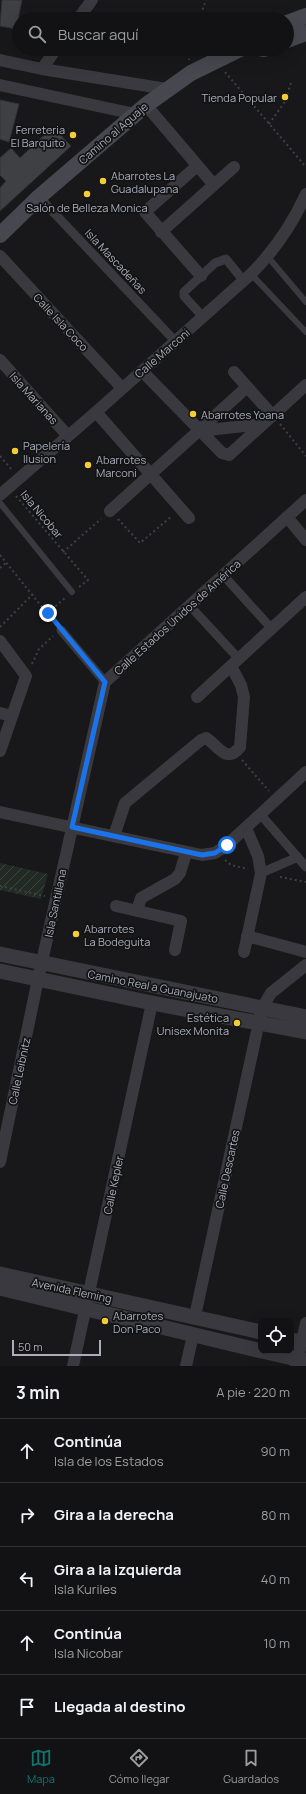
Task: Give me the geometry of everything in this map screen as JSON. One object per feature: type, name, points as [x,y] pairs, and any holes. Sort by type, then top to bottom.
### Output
[{"type":"main road","points":[[294,20],[306,16]]},
{"type":"main road","points":[[294,37],[306,33]]},
{"type":"main road","name":"Camino al Aguaje","points":[[0,235],[39,197],[140,109],[191,73],[226,56]]},
{"type":"street","points":[[83,12],[92,0]]},
{"type":"street","points":[[42,69],[51,56]]},
{"type":"street","points":[[0,60],[42,69],[167,89]]},
{"type":"street","points":[[0,86],[140,109],[214,185]]},
{"type":"street","points":[[197,166],[145,212],[201,276]]},
{"type":"street","points":[[162,232],[234,167]]},
{"type":"street","name":"Calle Marconi","points":[[4,491],[96,412],[268,257],[303,210],[306,194]]},
{"type":"street","name":"Isla Mascadeñas","points":[[39,197],[175,341]]},
{"type":"street","name":"Calle Isla Coco","points":[[0,256],[122,388]]},
{"type":"street","points":[[203,317],[184,296],[184,292],[215,263],[226,259],[247,277]]},
{"type":"street","name":"Isla Marianas","points":[[0,360],[68,436]]},
{"type":"street","points":[[142,371],[199,431],[222,453],[229,455],[306,386]]},
{"type":"street","points":[[234,372],[273,416]]},
{"type":"street","points":[[110,511],[247,387]]},
{"type":"street","points":[[96,412],[185,513]]},
{"type":"street","points":[[199,431],[263,424]]},
{"type":"street","name":"Calle Estados Unidos de América","points":[[72,827],[105,682],[224,576],[306,500]]},
{"type":"street","points":[[286,517],[306,540]]},
{"type":"street","points":[[224,576],[272,629]]},
{"type":"street","points":[[197,697],[272,629],[304,603]]},
{"type":"street","points":[[114,836],[126,803],[201,740],[206,738],[211,741],[224,754],[236,752],[240,747],[244,697],[235,663],[190,606]]},
{"type":"street","points":[[61,630],[105,682]]},
{"type":"street","points":[[0,641],[26,676],[0,751]]},
{"type":"street","points":[[0,713],[12,716]]},
{"type":"street","points":[[0,812],[186,853],[202,855],[215,853],[227,845],[306,772]]},
{"type":"street","points":[[261,815],[306,867]]},
{"type":"street","name":"Isla Santillana","points":[[38,979],[72,827]]},
{"type":"street","points":[[244,952],[261,873],[258,856],[246,828]]},
{"type":"street","points":[[137,911],[141,898],[175,879],[180,873],[186,853]]},
{"type":"street","points":[[261,873],[298,857]]},
{"type":"street","points":[[116,906],[181,921],[175,950]]},
{"type":"street","points":[[248,936],[306,952]]},
{"type":"street","name":"Camino Real a Guanajuato","points":[[0,954],[260,1015],[306,1032]]},
{"type":"street","points":[[260,1015],[271,993],[306,965]]},
{"type":"street","name":"Camino Real a Guanajuato","points":[[0,971],[152,1003],[260,1015],[306,1017]]},
{"type":"street","name":"Calle Leibnitz","points":[[0,1162],[38,979]]},
{"type":"street","name":"Calle Kepler","points":[[73,1366],[152,1003]]},
{"type":"street","name":"Calle Descartes","points":[[195,1316],[260,1015]]},
{"type":"street","name":"Avenida Fleming","points":[[0,1274],[193,1335],[258,1350]]},
{"type":"street","name":"Avenida Fleming","points":[[0,1288],[195,1316],[258,1331]]},
{"type":"street","points":[[300,1362],[300,1342],[306,1323]]},
{"type":"street","points":[[186,1366],[193,1335]]},
{"type":"street","name":"Avenida Fleming","points":[[272,1354],[300,1362]]},
{"type":"lane","points":[[268,257],[306,302]]},
{"type":"lane","points":[[247,277],[306,332]]},
{"type":"lane","points":[[0,503],[72,592]]},
{"type":"path","points":[[202,12],[206,0]]},
{"type":"path","points":[[216,61],[306,167]]},
{"type":"path","points":[[269,124],[284,104],[291,83]]},
{"type":"path","points":[[273,416],[306,456]]},
{"type":"path","points":[[0,456],[20,478]]},
{"type":"path","name":"Isla Nicobar","points":[[4,491],[88,580]]},
{"type":"path","points":[[110,511],[140,543],[185,513]]},
{"type":"path","name":"Isla Nicobar","points":[[63,552],[110,511]]},
{"type":"path","points":[[0,555],[61,630],[39,649],[26,676]]},
{"type":"path","points":[[0,568],[6,563]]},
{"type":"path","points":[[0,627],[33,594]]},
{"type":"path","points":[[236,752],[276,800]]},
{"type":"path","points":[[215,853],[231,865],[306,882]]},
{"type":"path","points":[[0,886],[56,898]]},
{"type":"shaded area","points":[[0,863],[48,874],[41,899],[0,890]]},
{"type":"building","points":[[2,0],[22,0],[20,12],[12,12],[12,28],[0,26]]},
{"type":"building","points":[[0,100],[19,104],[9,142],[0,139]]},
{"type":"building","points":[[53,127],[71,146],[0,211],[0,188],[6,181],[0,175],[0,158],[11,148],[20,158]]},
{"type":"place","name":"Tienda Popular","points":[[285,97]]},
{"type":"place","name":"Ferreteria El Barquito","points":[[73,135]]},
{"type":"place","name":"Abarrotes La Guadalupana","points":[[103,181]]},
{"type":"place","name":"Salón de Belleza Monica","points":[[87,194]]},
{"type":"place","name":"Abarrotes Yoana","points":[[193,414]]},
{"type":"place","name":"Papelería Ilusion","points":[[15,451]]},
{"type":"place","name":"Abarrotes Marconi","points":[[88,465]]},
{"type":"place","name":"Abarrotes La Bodeguita","points":[[76,934]]},
{"type":"place","name":"Estética Unisex Monita","points":[[237,1023]]},
{"type":"place","name":"Abarrotes Don Paco","points":[[105,1321]]},
{"type":"route","points":[[48,613],[105,682],[72,827],[186,853],[202,855],[215,853],[227,845]]}]
